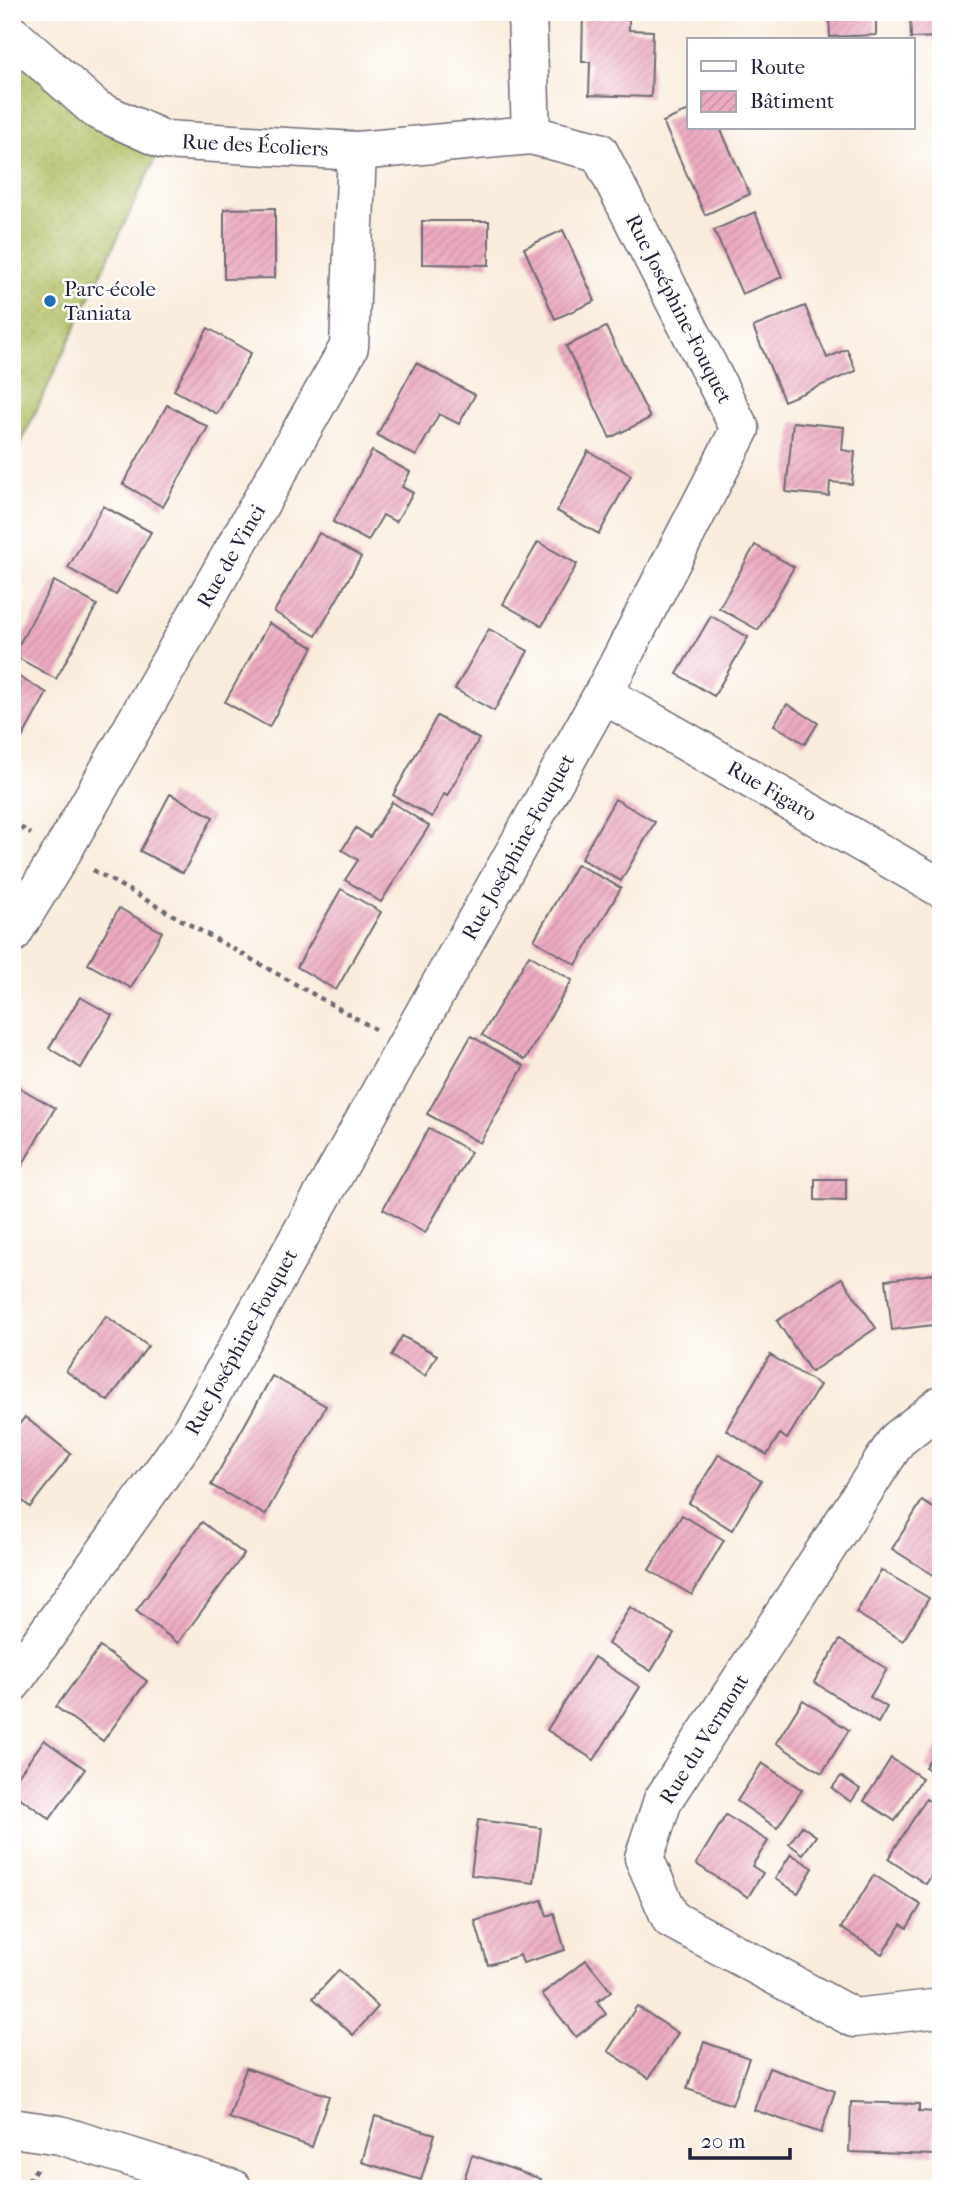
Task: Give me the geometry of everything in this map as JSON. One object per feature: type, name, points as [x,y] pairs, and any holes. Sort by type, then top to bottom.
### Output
[{"type":"street","points":[[527,12],[531,135]]},
{"type":"street","name":"Rue des Écoliers","points":[[12,35],[97,110],[164,140],[357,151],[531,135]]},
{"type":"street","name":"Rue Joséphine-Fouquet","points":[[12,1683],[188,1436],[603,694],[740,429],[599,152],[531,135]]},
{"type":"street","name":"Rue de Vinci","points":[[12,934],[62,852],[349,347],[357,151]]},
{"type":"street","name":"Rue Figaro","points":[[603,694],[941,888]]},
{"type":"street","name":"Rue du Vermont","points":[[941,1405],[897,1440],[663,1800],[644,1858],[671,1919],[854,2018],[941,2008]]},
{"type":"street","points":[[12,2128],[60,2135],[233,2189]]},
{"type":"path","points":[[12,822],[407,1046]]},
{"type":"green space","name":"Parc-école Taniata","points":[[12,35],[164,140],[12,462]]},
{"type":"building","points":[[583,12],[629,12],[629,30],[653,31],[651,97],[589,95],[590,62],[582,62]]},
{"type":"building","points":[[813,12],[876,12],[876,35],[830,37],[829,15],[813,16]]},
{"type":"building","points":[[910,12],[941,12],[941,37],[911,38]]},
{"type":"building","points":[[687,111],[687,130],[721,130],[750,194],[705,215],[663,122]]},
{"type":"building","points":[[275,208],[275,278],[224,279],[224,209]]},
{"type":"building","points":[[755,212],[782,277],[742,294],[714,230]]},
{"type":"building","points":[[422,221],[489,221],[489,265],[422,264]]},
{"type":"building","points":[[563,230],[595,301],[555,319],[524,248]]},
{"type":"building","points":[[805,306],[827,358],[847,349],[856,371],[784,401],[753,327]]},
{"type":"building","points":[[606,327],[650,418],[610,438],[566,346]]},
{"type":"building","points":[[208,328],[251,353],[217,414],[174,390]]},
{"type":"building","points":[[416,363],[475,395],[459,424],[439,414],[416,456],[377,435]]},
{"type":"building","points":[[167,405],[208,427],[163,507],[123,484]]},
{"type":"building","points":[[793,422],[844,427],[842,450],[855,452],[852,484],[830,482],[829,496],[786,492]]},
{"type":"building","points":[[372,451],[410,472],[402,487],[413,493],[396,522],[383,515],[368,541],[333,522]]},
{"type":"building","points":[[588,451],[631,475],[599,534],[557,511]]},
{"type":"building","points":[[103,506],[151,532],[116,595],[68,568]]},
{"type":"building","points":[[319,533],[361,557],[316,636],[274,612]]},
{"type":"building","points":[[538,542],[577,564],[542,626],[503,604]]},
{"type":"building","points":[[755,545],[794,567],[758,630],[719,608]]},
{"type":"building","points":[[54,581],[97,605],[56,679],[13,655]]},
{"type":"building","points":[[711,616],[748,637],[714,696],[677,674]]},
{"type":"building","points":[[269,623],[313,647],[269,727],[225,702]]},
{"type":"building","points":[[489,629],[528,651],[494,711],[455,689]]},
{"type":"building","points":[[12,673],[47,693],[12,756]]},
{"type":"building","points":[[787,704],[818,723],[805,744],[774,725]]},
{"type":"building","points":[[437,716],[479,739],[432,817],[393,795]]},
{"type":"building","points":[[170,794],[213,817],[183,873],[140,851]]},
{"type":"building","points":[[615,799],[655,822],[621,881],[581,859]]},
{"type":"building","points":[[392,802],[429,826],[381,902],[345,880],[358,860],[342,850],[356,828],[370,837]]},
{"type":"building","points":[[577,864],[621,888],[576,965],[534,940]]},
{"type":"building","points":[[341,889],[381,912],[336,990],[297,967]]},
{"type":"building","points":[[119,908],[162,932],[131,988],[88,964]]},
{"type":"building","points":[[529,955],[572,980],[525,1060],[482,1035]]},
{"type":"building","points":[[80,997],[112,1015],[81,1068],[49,1048]]},
{"type":"building","points":[[471,1036],[524,1066],[480,1143],[427,1114]]},
{"type":"building","points":[[15,1085],[55,1108],[12,1183],[12,1089]]},
{"type":"building","points":[[429,1128],[471,1152],[425,1233],[383,1209]]},
{"type":"building","points":[[815,1179],[846,1179],[846,1201],[815,1200]]},
{"type":"building","points":[[941,1273],[941,1324],[892,1330],[886,1280]]},
{"type":"building","points":[[842,1278],[876,1328],[811,1372],[777,1321]]},
{"type":"building","points":[[106,1316],[148,1346],[108,1401],[66,1371]]},
{"type":"building","points":[[402,1336],[437,1355],[425,1376],[391,1356]]},
{"type":"building","points":[[770,1355],[820,1385],[787,1439],[780,1434],[767,1455],[726,1430]]},
{"type":"building","points":[[272,1376],[326,1406],[265,1515],[211,1485]]},
{"type":"building","points":[[25,1417],[71,1454],[30,1507],[12,1492],[12,1433]]},
{"type":"building","points":[[719,1454],[761,1481],[732,1530],[689,1503]]},
{"type":"building","points":[[922,1501],[941,1513],[941,1567],[935,1576],[892,1549]]},
{"type":"building","points":[[682,1515],[724,1540],[692,1595],[649,1570]]},
{"type":"building","points":[[202,1522],[244,1554],[178,1643],[136,1611]]},
{"type":"building","points":[[881,1570],[929,1598],[903,1641],[856,1613]]},
{"type":"building","points":[[630,1607],[674,1634],[651,1671],[608,1644]]},
{"type":"building","points":[[840,1640],[887,1669],[870,1697],[887,1707],[878,1723],[814,1682]]},
{"type":"building","points":[[100,1647],[147,1681],[103,1741],[56,1707]]},
{"type":"building","points":[[594,1657],[640,1687],[594,1760],[547,1730]]},
{"type":"building","points":[[803,1700],[849,1730],[822,1773],[776,1743]]},
{"type":"building","points":[[44,1740],[85,1769],[50,1819],[12,1792],[12,1784]]},
{"type":"building","points":[[941,1742],[941,1777],[925,1767]]},
{"type":"building","points":[[891,1758],[922,1778],[895,1821],[864,1801]]},
{"type":"building","points":[[762,1763],[802,1790],[777,1828],[737,1801]]},
{"type":"building","points":[[841,1776],[860,1789],[851,1802],[832,1788]]},
{"type":"building","points":[[926,1799],[937,1806],[934,1810],[941,1814],[941,1861],[926,1884],[888,1859]]},
{"type":"building","points":[[726,1815],[768,1841],[752,1866],[763,1873],[748,1897],[696,1864]]},
{"type":"building","points":[[478,1820],[541,1828],[534,1883],[471,1875]]},
{"type":"building","points":[[802,1826],[816,1836],[803,1854],[789,1844]]},
{"type":"building","points":[[791,1854],[813,1868],[798,1893],[775,1879]]},
{"type":"building","points":[[874,1875],[921,1905],[907,1928],[901,1924],[882,1954],[841,1928]]},
{"type":"building","points":[[542,1900],[547,1916],[554,1913],[565,1950],[523,1963],[520,1955],[488,1965],[475,1921]]},
{"type":"building","points":[[586,1960],[611,1991],[597,2002],[606,2014],[576,2037],[542,1994]]},
{"type":"building","points":[[339,1970],[378,2007],[353,2035],[313,1998]]},
{"type":"building","points":[[637,2006],[678,2033],[649,2078],[608,2051]]},
{"type":"building","points":[[704,2042],[749,2058],[732,2105],[687,2089]]},
{"type":"building","points":[[246,2068],[329,2096],[312,2147],[229,2118]]},
{"type":"building","points":[[769,2068],[835,2091],[821,2133],[754,2110]]},
{"type":"building","points":[[851,2102],[919,2104],[919,2111],[935,2112],[934,2155],[849,2152]]},
{"type":"building","points":[[375,2116],[435,2134],[421,2180],[362,2162]]},
{"type":"building","points":[[472,2155],[541,2179],[537,2189],[461,2189]]},
{"type":"place","name":"Parc-école Taniata","points":[[50,301]]}]
